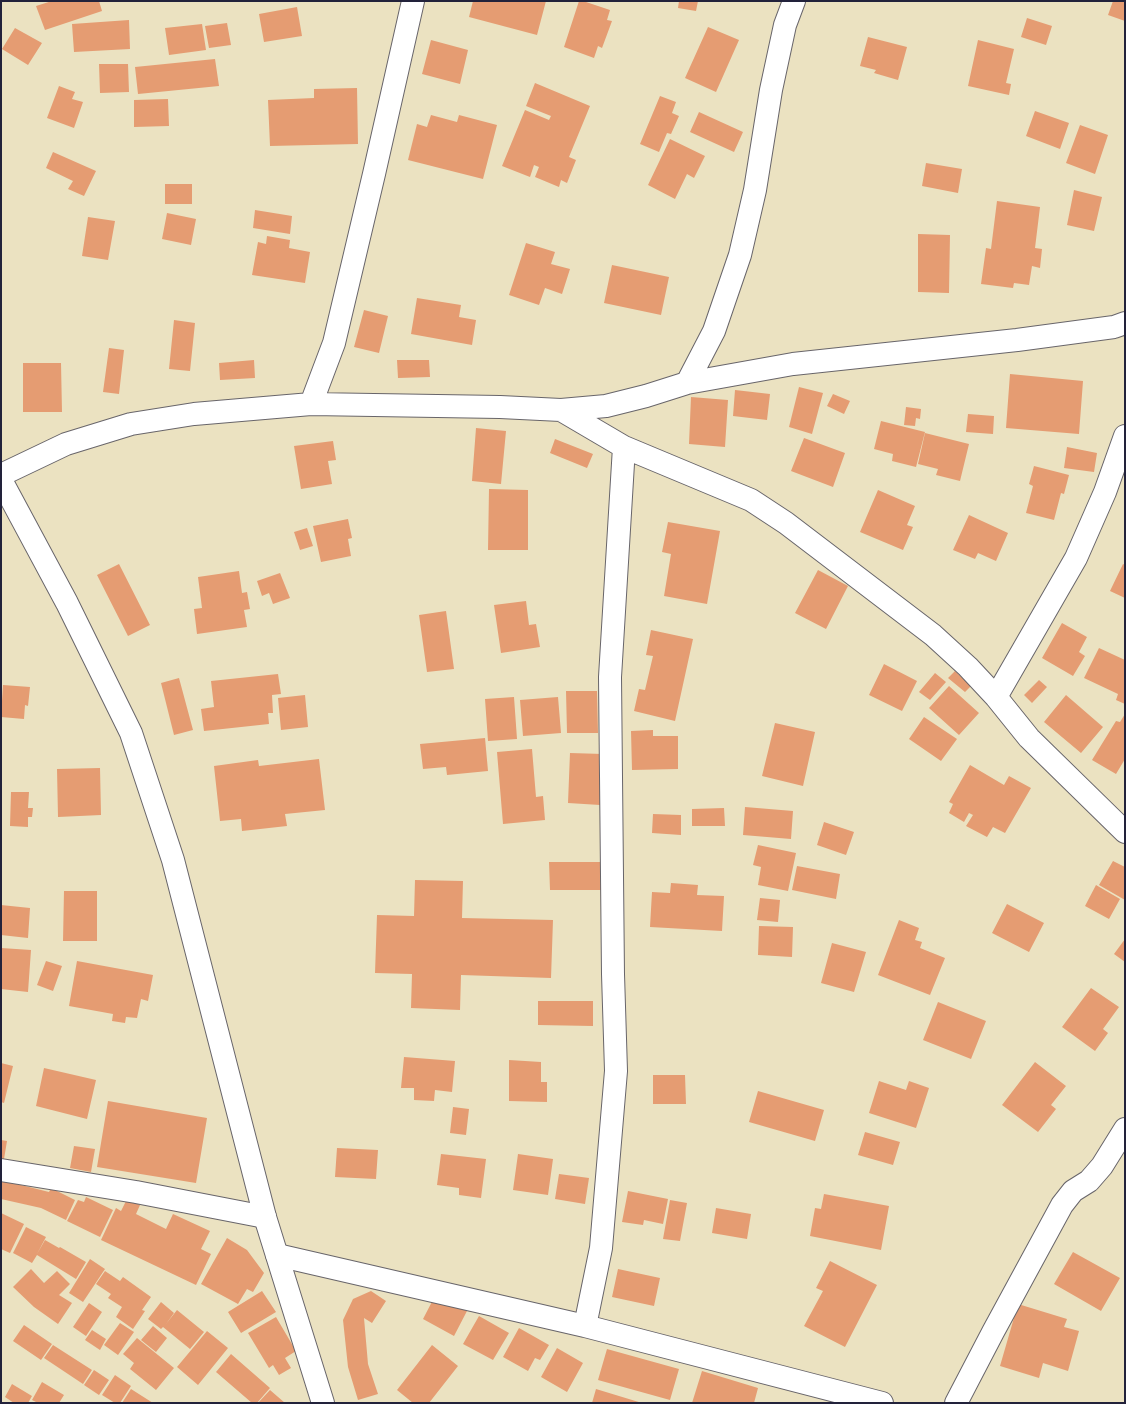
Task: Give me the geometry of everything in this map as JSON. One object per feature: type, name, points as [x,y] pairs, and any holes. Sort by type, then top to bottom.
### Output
[{"type":"street","points":[[312,404],[334,343],[413,1]]},
{"type":"street","points":[[687,383],[714,331],[740,256],[755,190],[773,83],[785,25],[794,1]]},
{"type":"street","points":[[1,474],[66,444],[131,424],[194,414],[312,404],[500,407],[561,410],[606,406],[646,396],[687,383],[793,364],[1017,340],[1114,327],[1125,323]]},
{"type":"street","points":[[561,410],[624,447],[751,500],[786,523],[933,635],[968,667],[996,697],[1029,738],[1125,832]]},
{"type":"street","points":[[996,697],[1076,558],[1105,492],[1125,436]]},
{"type":"street","points":[[585,1326],[601,1248],[616,1071],[613,974],[610,677],[624,447]]},
{"type":"street","points":[[1,480],[67,603],[131,733],[173,860],[265,1217],[323,1403]]},
{"type":"street","points":[[956,1403],[992,1332],[1062,1205],[1073,1191],[1088,1181],[1102,1166],[1125,1129]]},
{"type":"street","points":[[1,1170],[136,1192],[265,1217]]},
{"type":"street","points":[[276,1256],[585,1326],[882,1403]]},
{"type":"building","points":[[52,1],[99,1],[102,11],[45,30],[36,6]]},
{"type":"building","points":[[473,1],[546,1],[537,35],[469,17]]},
{"type":"building","points":[[579,1],[610,10],[607,20],[612,21],[602,48],[598,46],[594,58],[564,47]]},
{"type":"building","points":[[679,1],[698,1],[696,11],[678,8]]},
{"type":"building","points":[[1113,1],[1125,1],[1125,21],[1108,15]]},
{"type":"building","points":[[297,7],[302,36],[264,42],[259,14]]},
{"type":"building","points":[[1027,18],[1052,26],[1046,45],[1021,37]]},
{"type":"building","points":[[129,20],[130,49],[74,52],[72,24]]},
{"type":"building","points":[[227,23],[231,45],[209,48],[205,26]]},
{"type":"building","points":[[202,24],[206,50],[169,55],[165,28]]},
{"type":"building","points":[[708,27],[739,40],[716,92],[685,78]]},
{"type":"building","points":[[15,28],[42,43],[28,65],[2,49]]},
{"type":"building","points":[[868,37],[907,47],[898,80],[874,73],[876,70],[860,66]]},
{"type":"building","points":[[431,40],[468,50],[460,84],[422,74]]},
{"type":"building","points":[[978,40],[1014,49],[1006,83],[1011,84],[1009,95],[968,86]]},
{"type":"building","points":[[215,59],[219,86],[138,94],[135,67]]},
{"type":"building","points":[[99,64],[128,64],[129,92],[100,93]]},
{"type":"building","points":[[535,83],[590,106],[569,157],[576,160],[567,183],[561,180],[559,187],[535,177],[539,167],[534,165],[530,177],[502,166],[525,110],[549,120],[551,116],[526,106]]},
{"type":"building","points":[[59,86],[75,92],[72,99],[83,102],[74,128],[47,118]]},
{"type":"building","points":[[357,88],[358,144],[270,146],[268,100],[314,98],[314,89]]},
{"type":"building","points":[[660,96],[676,102],[672,113],[679,116],[671,134],[667,133],[659,152],[640,144]]},
{"type":"building","points":[[168,99],[169,126],[134,127],[134,100]]},
{"type":"building","points":[[1035,111],[1069,123],[1060,149],[1026,136]]},
{"type":"building","points":[[699,112],[743,132],[734,152],[690,132]]},
{"type":"building","points":[[431,115],[457,122],[459,115],[497,125],[483,179],[408,160],[417,124],[427,127]]},
{"type":"building","points":[[1080,125],[1108,135],[1095,174],[1066,163]]},
{"type":"building","points":[[670,139],[705,156],[694,178],[687,174],[675,199],[648,185]]},
{"type":"building","points":[[53,152],[96,171],[84,196],[68,189],[73,181],[46,168]]},
{"type":"building","points":[[926,163],[962,169],[958,193],[922,186]]},
{"type":"building","points":[[165,184],[192,184],[192,204],[165,204]]},
{"type":"building","points":[[1074,190],[1102,197],[1094,231],[1067,225]]},
{"type":"building","points":[[997,201],[1040,207],[1035,248],[1042,249],[1040,268],[1032,266],[1029,285],[1014,283],[1013,288],[981,284],[986,248],[991,249]]},
{"type":"building","points":[[255,210],[292,216],[290,234],[253,228]]},
{"type":"building","points":[[167,213],[196,219],[191,245],[162,239]]},
{"type":"building","points":[[88,217],[115,221],[108,260],[82,256]]},
{"type":"building","points":[[918,234],[950,235],[949,293],[918,292]]},
{"type":"building","points":[[267,236],[290,240],[289,248],[310,252],[305,283],[252,275],[258,242],[266,244]]},
{"type":"building","points":[[526,243],[555,252],[551,264],[570,269],[562,294],[545,288],[539,305],[509,295]]},
{"type":"building","points":[[612,265],[669,277],[661,315],[604,303]]},
{"type":"building","points":[[417,298],[461,305],[459,317],[476,320],[472,345],[411,334]]},
{"type":"building","points":[[364,310],[388,316],[379,353],[354,347]]},
{"type":"building","points":[[174,320],[195,323],[190,371],[169,369]]},
{"type":"building","points":[[109,348],[124,350],[119,394],[103,392]]},
{"type":"building","points":[[254,360],[255,378],[220,380],[219,363]]},
{"type":"building","points":[[397,360],[429,360],[430,377],[398,378]]},
{"type":"building","points":[[23,363],[61,363],[62,412],[23,412]]},
{"type":"building","points":[[1010,374],[1083,381],[1079,434],[1006,428]]},
{"type":"building","points":[[799,387],[823,393],[812,434],[789,427]]},
{"type":"building","points":[[735,390],[770,394],[767,420],[733,416]]},
{"type":"building","points":[[833,394],[850,401],[844,414],[827,406]]},
{"type":"building","points":[[691,397],[728,400],[725,447],[689,444]]},
{"type":"building","points":[[906,407],[921,409],[920,419],[916,418],[915,426],[904,425]]},
{"type":"building","points":[[968,414],[994,416],[993,434],[966,432]]},
{"type":"building","points":[[881,421],[925,432],[916,467],[892,461],[893,454],[874,449]]},
{"type":"building","points":[[476,428],[506,431],[501,484],[472,481]]},
{"type":"building","points":[[925,433],[969,444],[960,481],[936,475],[938,469],[918,464]]},
{"type":"building","points":[[804,438],[845,453],[833,487],[791,471]]},
{"type":"building","points":[[555,439],[593,454],[587,468],[550,453]]},
{"type":"building","points":[[333,441],[336,460],[328,461],[332,484],[301,489],[294,446]]},
{"type":"building","points":[[1067,447],[1097,453],[1094,472],[1064,468]]},
{"type":"building","points":[[1034,466],[1069,475],[1064,494],[1061,493],[1054,520],[1026,513],[1033,486],[1029,484]]},
{"type":"building","points":[[489,489],[528,490],[528,550],[488,550]]},
{"type":"building","points":[[878,490],[915,506],[907,525],[913,527],[903,550],[860,532]]},
{"type":"building","points":[[969,515],[1008,533],[996,561],[978,553],[975,559],[953,550]]},
{"type":"building","points":[[348,519],[352,538],[348,539],[351,556],[321,562],[313,526]]},
{"type":"building","points":[[668,522],[720,531],[707,604],[664,596],[671,554],[662,552]]},
{"type":"building","points":[[307,528],[313,546],[300,550],[294,532]]},
{"type":"building","points":[[119,564],[150,625],[128,636],[97,575]]},
{"type":"building","points":[[1123,564],[1125,565],[1125,598],[1110,591]]},
{"type":"building","points":[[818,570],[848,586],[826,629],[795,613]]},
{"type":"building","points":[[239,571],[242,593],[247,592],[250,609],[244,610],[247,627],[197,634],[194,609],[202,608],[198,577]]},
{"type":"building","points":[[280,573],[290,598],[273,604],[269,593],[262,596],[257,581]]},
{"type":"building","points":[[526,601],[529,625],[536,624],[540,647],[501,653],[494,605]]},
{"type":"building","points":[[446,611],[454,669],[427,672],[419,615]]},
{"type":"building","points":[[1062,623],[1087,637],[1079,652],[1085,656],[1073,676],[1042,658]]},
{"type":"building","points":[[651,630],[693,639],[675,721],[634,711],[639,689],[645,690],[653,656],[646,655]]},
{"type":"building","points":[[1099,648],[1125,660],[1125,704],[1116,700],[1118,694],[1084,678]]},
{"type":"building","points":[[884,664],[917,681],[902,711],[869,695]]},
{"type":"building","points":[[955,671],[971,686],[965,692],[948,678]]},
{"type":"building","points":[[935,673],[946,682],[930,700],[919,692]]},
{"type":"building","points":[[278,674],[281,694],[272,695],[273,713],[268,713],[269,724],[204,731],[201,709],[214,707],[211,681]]},
{"type":"building","points":[[179,678],[193,730],[174,735],[161,683]]},
{"type":"building","points":[[1039,680],[1047,687],[1032,703],[1024,695]]},
{"type":"building","points":[[3,685],[30,687],[28,706],[25,705],[24,719],[1,717]]},
{"type":"building","points":[[949,686],[979,713],[959,735],[929,708]]},
{"type":"building","points":[[566,691],[597,691],[598,733],[567,733]]},
{"type":"building","points":[[305,695],[308,727],[281,730],[278,698]]},
{"type":"building","points":[[1066,695],[1103,727],[1081,753],[1044,722]]},
{"type":"building","points":[[514,697],[517,739],[488,741],[485,699]]},
{"type":"building","points":[[558,697],[561,733],[523,736],[520,700]]},
{"type":"building","points":[[1125,714],[1125,759],[1116,774],[1092,760],[1116,721],[1120,722]]},
{"type":"building","points":[[924,717],[957,739],[941,761],[909,739]]},
{"type":"building","points":[[775,723],[815,732],[803,786],[762,776]]},
{"type":"building","points":[[653,730],[653,736],[678,736],[678,769],[632,770],[631,731]]},
{"type":"building","points":[[485,738],[488,771],[447,775],[446,767],[423,769],[420,744]]},
{"type":"building","points":[[532,749],[536,797],[543,796],[545,820],[503,824],[497,752]]},
{"type":"building","points":[[570,753],[603,754],[600,805],[568,803]]},
{"type":"building","points":[[319,759],[325,810],[285,814],[287,826],[242,831],[241,819],[220,821],[214,766],[258,760],[259,766]]},
{"type":"building","points":[[970,765],[1004,785],[1009,776],[1031,788],[1005,833],[993,827],[987,837],[966,826],[973,815],[969,813],[964,822],[949,813],[953,804],[949,802]]},
{"type":"building","points":[[100,768],[101,815],[58,817],[57,769]]},
{"type":"building","points":[[11,792],[29,792],[28,808],[33,808],[32,817],[28,817],[28,827],[10,826]]},
{"type":"building","points":[[745,807],[793,811],[791,839],[743,835]]},
{"type":"building","points":[[724,808],[725,826],[692,826],[692,809]]},
{"type":"building","points":[[653,814],[681,815],[681,835],[652,833]]},
{"type":"building","points":[[824,822],[854,832],[846,855],[817,845]]},
{"type":"building","points":[[758,845],[796,853],[788,891],[758,885],[761,867],[753,865]]},
{"type":"building","points":[[1113,861],[1125,867],[1125,900],[1099,885]]},
{"type":"building","points":[[549,862],[600,862],[601,890],[550,890]]},
{"type":"building","points":[[797,866],[840,874],[836,899],[792,890]]},
{"type":"building","points":[[415,880],[463,881],[462,918],[553,920],[551,978],[461,975],[460,1010],[411,1008],[412,974],[375,973],[377,915],[414,916]]},
{"type":"building","points":[[671,883],[698,885],[697,895],[724,896],[722,931],[650,927],[652,892],[670,893]]},
{"type":"building","points":[[1096,885],[1120,899],[1109,919],[1085,906]]},
{"type":"building","points":[[64,891],[97,891],[97,941],[63,941]]},
{"type":"building","points":[[760,898],[780,900],[778,922],[757,920]]},
{"type":"building","points":[[1007,904],[1044,923],[1029,952],[992,933]]},
{"type":"building","points":[[1,905],[30,908],[28,938],[1,935]]},
{"type":"building","points":[[899,920],[919,928],[915,940],[922,942],[920,948],[945,958],[930,995],[878,975]]},
{"type":"building","points":[[759,926],[793,927],[792,957],[758,955]]},
{"type":"building","points":[[1125,939],[1125,962],[1114,954]]},
{"type":"building","points":[[832,943],[866,952],[854,992],[821,983]]},
{"type":"building","points":[[1,948],[31,950],[28,992],[1,989]]},
{"type":"building","points":[[46,961],[62,966],[53,991],[37,985]]},
{"type":"building","points":[[77,961],[153,975],[148,1001],[141,999],[137,1018],[126,1017],[125,1023],[112,1021],[113,1014],[69,1006]]},
{"type":"building","points":[[1091,988],[1119,1007],[1103,1029],[1108,1033],[1095,1051],[1062,1027]]},
{"type":"building","points":[[538,1001],[593,1001],[593,1026],[538,1025]]},
{"type":"building","points":[[938,1002],[986,1021],[971,1059],[923,1040]]},
{"type":"building","points":[[404,1057],[455,1061],[452,1092],[435,1090],[434,1101],[414,1100],[414,1088],[401,1088]]},
{"type":"building","points":[[509,1060],[541,1062],[541,1082],[547,1082],[547,1102],[509,1101]]},
{"type":"building","points":[[1035,1062],[1066,1086],[1051,1105],[1056,1109],[1038,1132],[1002,1105]]},
{"type":"building","points":[[1,1063],[13,1066],[4,1103],[1,1102]]},
{"type":"building","points":[[44,1068],[96,1080],[87,1119],[36,1106]]},
{"type":"building","points":[[653,1075],[685,1075],[686,1104],[653,1104]]},
{"type":"building","points":[[879,1081],[906,1090],[909,1081],[929,1088],[916,1128],[869,1113]]},
{"type":"building","points":[[758,1091],[824,1110],[815,1141],[749,1122]]},
{"type":"building","points":[[108,1101],[207,1118],[196,1183],[97,1167]]},
{"type":"building","points":[[453,1107],[469,1109],[466,1135],[450,1133]]},
{"type":"building","points":[[865,1132],[900,1142],[893,1165],[858,1155]]},
{"type":"building","points":[[1,1140],[7,1141],[4,1159],[1,1158]]},
{"type":"building","points":[[74,1146],[95,1149],[91,1172],[70,1168]]},
{"type":"building","points":[[337,1148],[378,1150],[376,1179],[335,1177]]},
{"type":"building","points":[[441,1154],[486,1159],[481,1198],[459,1195],[459,1188],[437,1185]]},
{"type":"building","points":[[518,1154],[553,1159],[548,1195],[513,1190]]},
{"type":"building","points":[[559,1174],[589,1178],[585,1204],[555,1199]]},
{"type":"building","points":[[1,1180],[49,1192],[51,1188],[75,1200],[66,1220],[41,1208],[1,1199]]},
{"type":"building","points":[[628,1191],[668,1199],[663,1224],[644,1220],[643,1225],[622,1222]]},
{"type":"building","points":[[824,1194],[889,1206],[881,1250],[810,1236],[815,1208],[821,1209]]},
{"type":"building","points":[[86,1197],[113,1210],[100,1237],[67,1221],[78,1200],[84,1202]]},
{"type":"building","points":[[127,1199],[140,1205],[136,1214],[166,1229],[173,1214],[210,1231],[201,1249],[211,1254],[196,1285],[101,1240],[116,1208],[121,1211]]},
{"type":"building","points":[[670,1200],[687,1203],[680,1241],[663,1239]]},
{"type":"building","points":[[716,1208],[751,1214],[747,1239],[712,1233]]},
{"type":"building","points":[[1,1213],[24,1224],[10,1253],[1,1249]]},
{"type":"building","points":[[26,1227],[46,1237],[37,1254],[45,1240],[86,1262],[76,1279],[37,1255],[32,1263],[13,1253]]},
{"type":"building","points":[[227,1238],[247,1250],[264,1273],[253,1292],[247,1289],[238,1304],[201,1284]]},
{"type":"building","points":[[1073,1252],[1120,1278],[1101,1311],[1054,1284]]},
{"type":"building","points":[[90,1259],[105,1269],[83,1302],[69,1293]]},
{"type":"building","points":[[830,1261],[877,1285],[845,1347],[804,1326],[823,1291],[816,1288]]},
{"type":"building","points":[[31,1269],[44,1283],[57,1271],[70,1284],[59,1295],[72,1303],[58,1324],[34,1307],[13,1287]]},
{"type":"building","points":[[618,1269],[660,1278],[654,1306],[612,1297]]},
{"type":"building","points":[[105,1271],[120,1281],[123,1277],[151,1297],[142,1310],[145,1311],[133,1329],[116,1317],[122,1307],[108,1298],[111,1294],[96,1284]]},
{"type":"building","points":[[262,1291],[276,1312],[241,1333],[228,1312]]},
{"type":"building","points":[[371,1291],[386,1301],[372,1323],[364,1318],[368,1364],[378,1394],[358,1400],[348,1367],[343,1320],[353,1299]]},
{"type":"building","points":[[436,1294],[467,1311],[454,1336],[423,1319]]},
{"type":"building","points":[[161,1302],[174,1313],[166,1324],[177,1310],[204,1332],[190,1349],[163,1327],[161,1329],[148,1319]]},
{"type":"building","points":[[89,1303],[102,1312],[86,1336],[73,1327]]},
{"type":"building","points":[[1018,1304],[1067,1319],[1064,1327],[1079,1331],[1068,1371],[1043,1363],[1039,1378],[1000,1366]]},
{"type":"building","points":[[479,1316],[509,1333],[493,1360],[463,1344]]},
{"type":"building","points":[[276,1317],[296,1351],[285,1358],[291,1368],[279,1375],[273,1365],[269,1368],[248,1333]]},
{"type":"building","points":[[120,1323],[134,1332],[118,1355],[104,1345]]},
{"type":"building","points":[[24,1325],[52,1344],[41,1360],[13,1341]]},
{"type":"building","points":[[153,1326],[167,1338],[156,1352],[141,1340]]},
{"type":"building","points":[[519,1328],[549,1345],[540,1360],[535,1358],[528,1371],[503,1357]]},
{"type":"building","points":[[92,1330],[106,1339],[100,1350],[85,1340]]},
{"type":"building","points":[[207,1331],[228,1348],[198,1385],[177,1367]]},
{"type":"building","points":[[137,1338],[174,1368],[156,1390],[130,1369],[134,1363],[123,1354]]},
{"type":"building","points":[[53,1345],[92,1370],[83,1384],[44,1358]]},
{"type":"building","points":[[432,1345],[458,1366],[429,1403],[413,1403],[397,1390]]},
{"type":"building","points":[[557,1348],[583,1363],[567,1392],[541,1377]]},
{"type":"building","points":[[607,1349],[679,1369],[670,1400],[598,1380]]},
{"type":"building","points":[[231,1354],[270,1388],[257,1403],[252,1403],[216,1372]]},
{"type":"building","points":[[94,1370],[109,1380],[99,1395],[84,1385]]},
{"type":"building","points":[[702,1371],[758,1388],[754,1403],[692,1403]]},
{"type":"building","points":[[115,1375],[131,1386],[120,1403],[115,1403],[102,1395]]},
{"type":"building","points":[[42,1382],[64,1395],[59,1403],[38,1403],[32,1400]]},
{"type":"building","points":[[12,1384],[32,1396],[28,1403],[14,1403],[5,1397]]},
{"type":"building","points":[[131,1389],[153,1403],[122,1403]]},
{"type":"building","points":[[596,1389],[642,1403],[592,1403]]},
{"type":"building","points":[[270,1390],[285,1403],[258,1403]]}]
